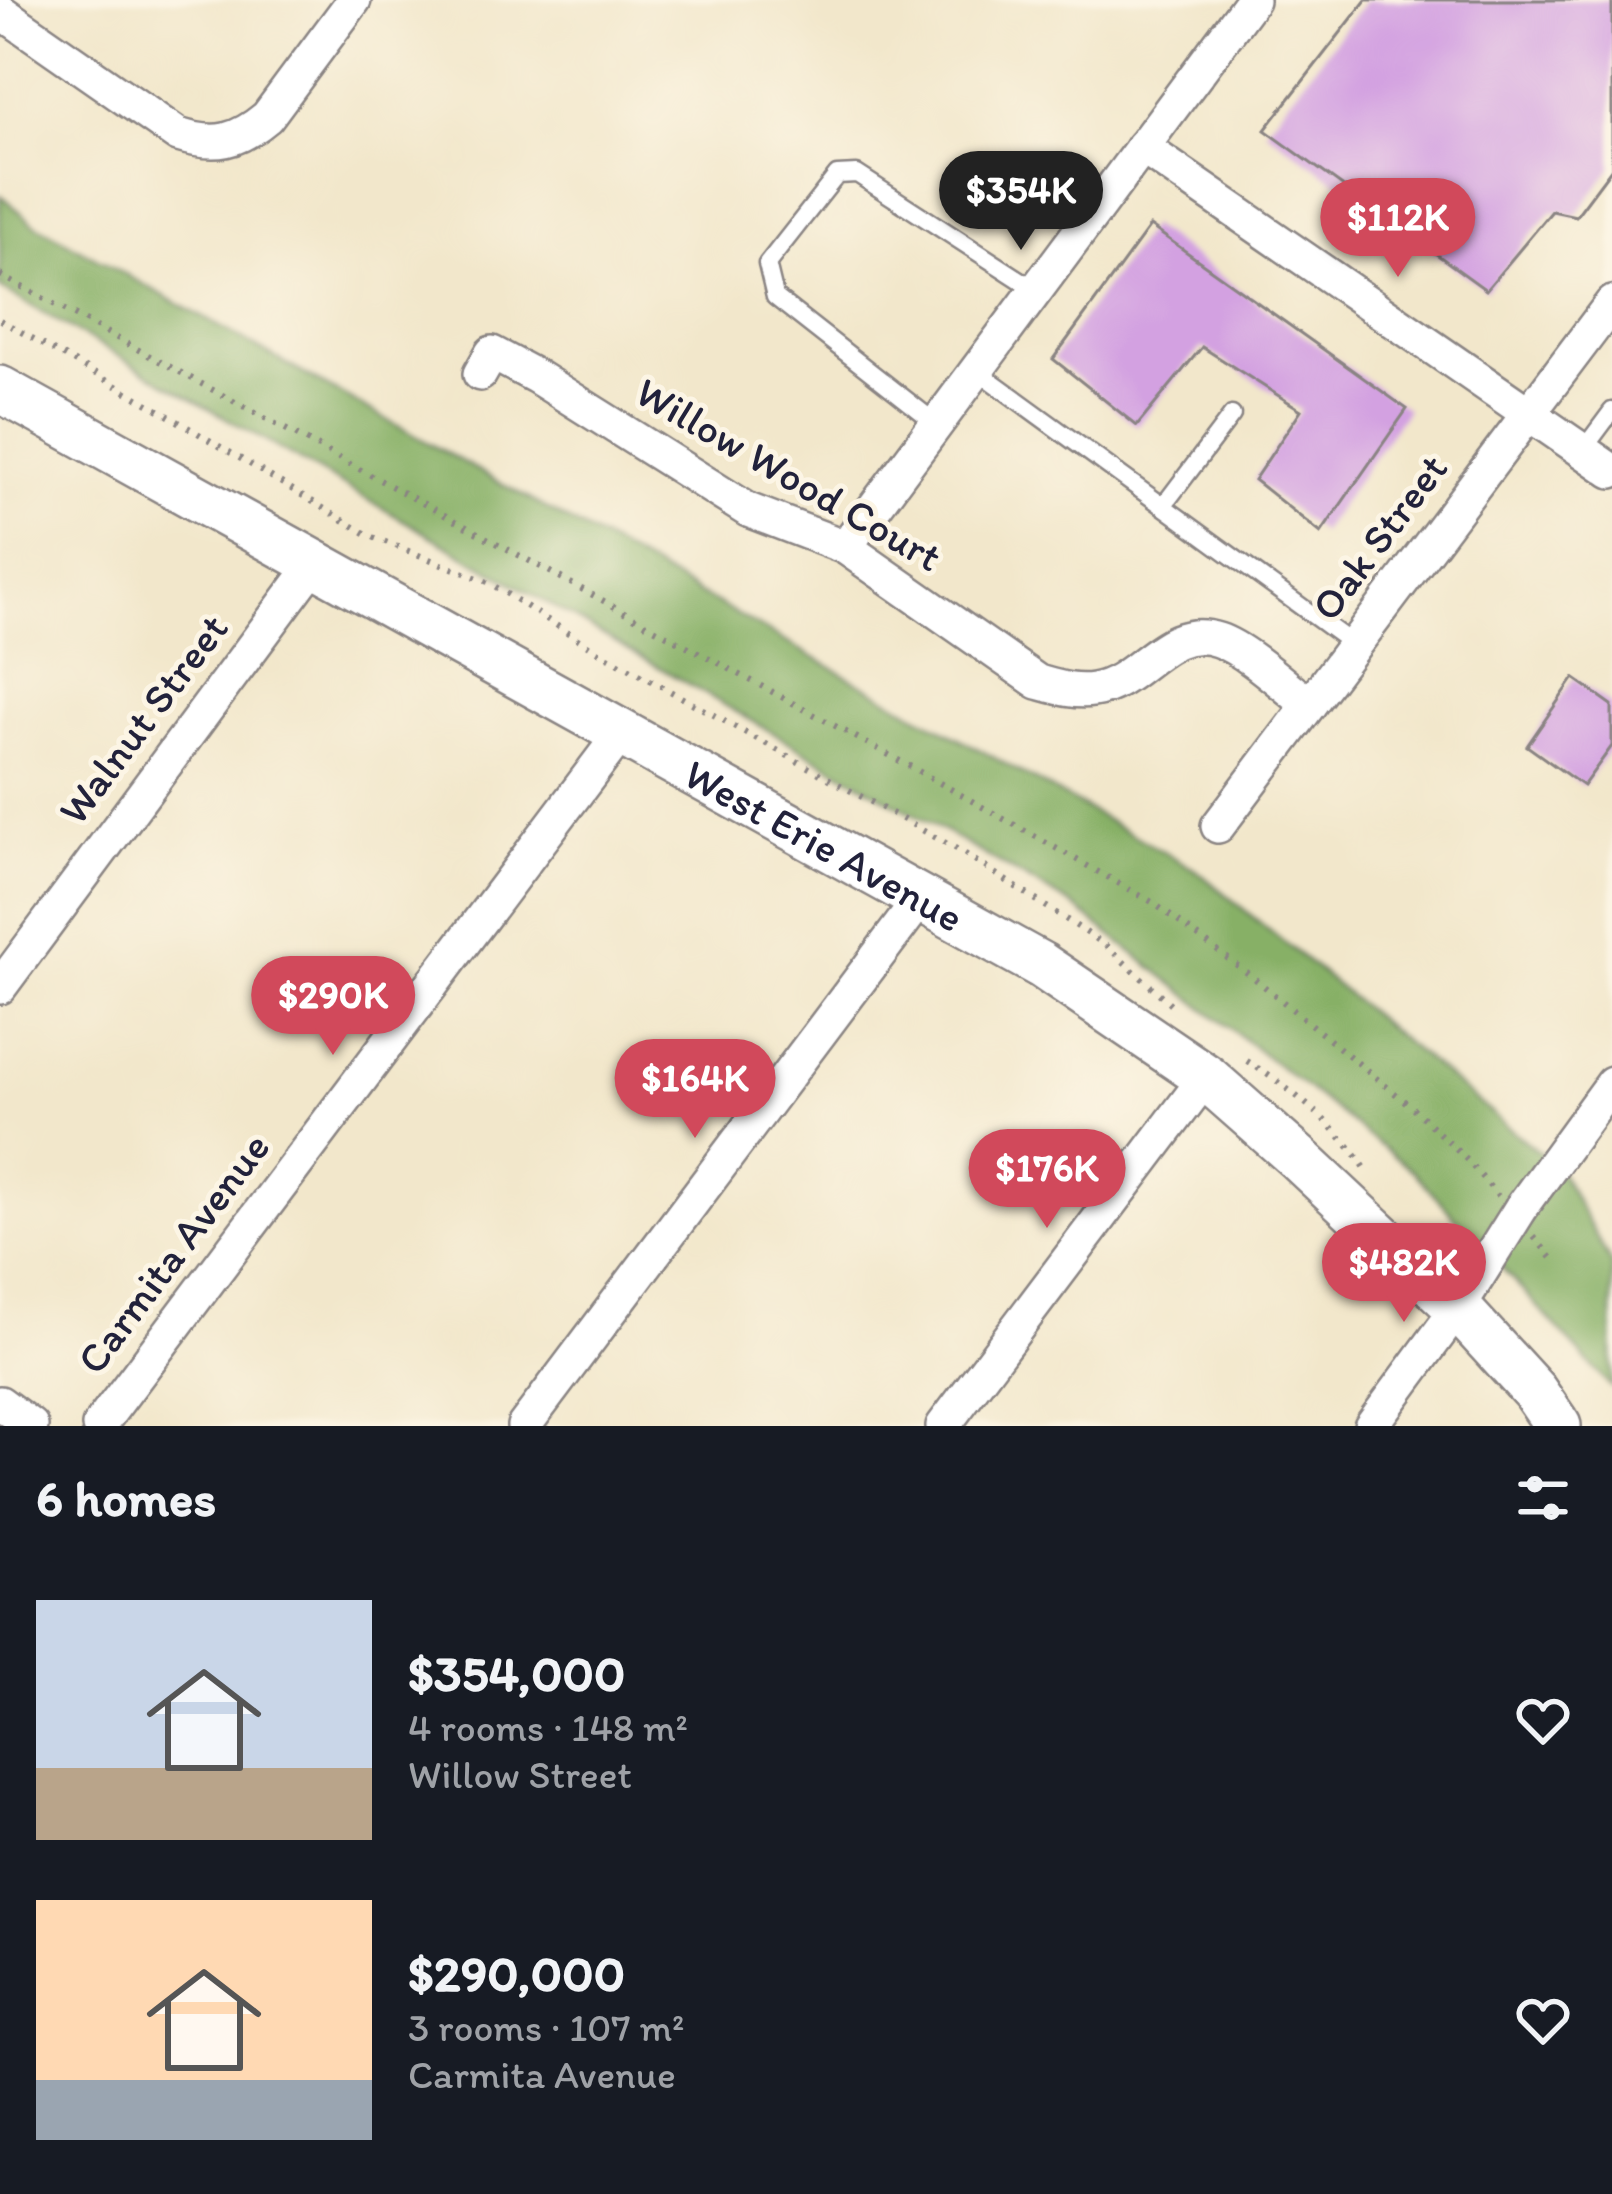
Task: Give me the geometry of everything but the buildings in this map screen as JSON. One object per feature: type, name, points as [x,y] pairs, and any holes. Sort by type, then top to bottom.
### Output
[{"type":"street","points":[[0,11],[178,135],[200,142],[249,133],[267,117],[354,0]]},
{"type":"street","points":[[845,547],[1252,0]]},
{"type":"street","points":[[1142,147],[1612,471]]},
{"type":"street","name":"Oak Street","points":[[1218,826],[1612,303]]},
{"type":"street","name":"Willow Wood Court","points":[[480,374],[492,353],[748,509],[845,547],[1038,682],[1064,690],[1093,690],[1117,683],[1178,639],[1199,636],[1236,650],[1309,705]]},
{"type":"street","name":"West Erie Avenue","points":[[6,403],[315,563],[1222,1066],[1298,1158],[1459,1309],[1534,1391],[1558,1426]]},
{"type":"street","name":"Walnut Street","points":[[0,987],[315,563]]},
{"type":"street","name":"Carmita Avenue","points":[[99,1426],[623,731]]},
{"type":"street","points":[[524,1426],[922,897]]},
{"type":"street","points":[[944,1426],[1222,1066]]},
{"type":"street","points":[[1371,1426],[1459,1309],[1517,1213],[1612,1083]]},
{"type":"street","points":[[0,1402],[31,1426]]},
{"type":"lane","points":[[937,424],[775,297],[767,264],[837,176],[856,174],[1036,290]]},
{"type":"lane","points":[[976,370],[1354,645]]},
{"type":"lane","points":[[1582,449],[1612,411]]},
{"type":"lane","points":[[1163,506],[1232,416]]},
{"type":"path","points":[[0,275],[913,767],[1152,902],[1254,978],[1412,1108],[1517,1213],[1552,1258]]},
{"type":"path","points":[[0,320],[370,536],[488,582],[592,647],[962,852],[1104,944],[1184,1017]]},
{"type":"path","points":[[1222,1066],[1275,1079],[1347,1141],[1372,1178]]},
{"type":"green space","points":[[0,195],[35,224],[1196,870],[1558,1168],[1612,1265],[1612,1388],[1413,1171],[1072,905],[0,288]]}]
